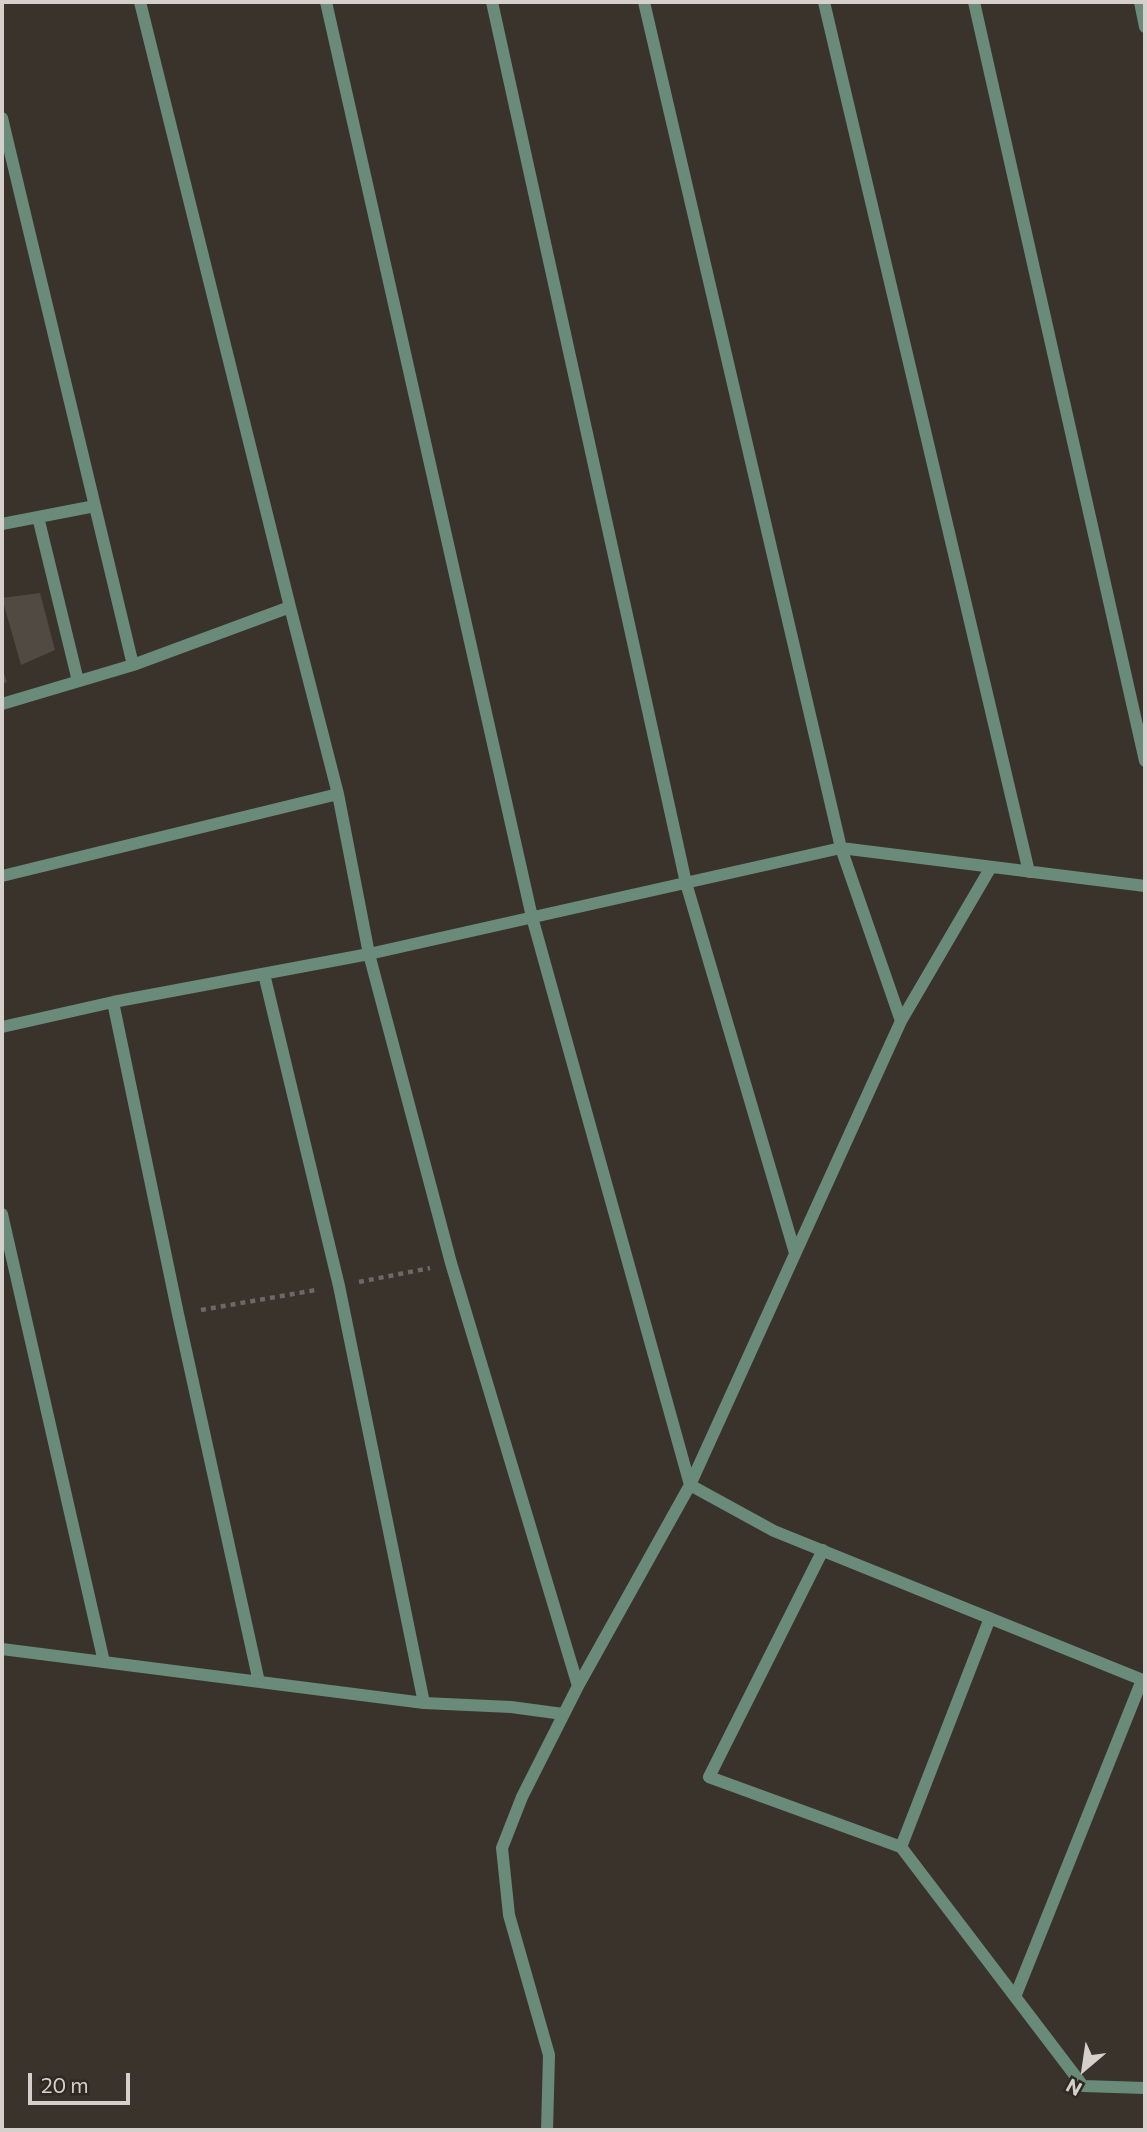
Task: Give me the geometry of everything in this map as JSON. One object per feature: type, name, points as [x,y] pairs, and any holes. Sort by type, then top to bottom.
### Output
[{"type":"street","points":[[141,2],[338,794],[369,954],[451,1263],[578,1686]]},
{"type":"street","points":[[326,2],[532,917],[690,1485],[774,1531],[1144,1680],[1015,1997]]},
{"type":"street","points":[[492,2],[686,883],[795,1253]]},
{"type":"street","points":[[644,2],[841,848],[901,1021]]},
{"type":"street","points":[[824,2],[1029,872]]},
{"type":"street","points":[[974,2],[1145,761]]},
{"type":"street","points":[[1140,2],[1145,27]]},
{"type":"street","points":[[2,118],[133,665]]},
{"type":"street","points":[[2,524],[95,506]]},
{"type":"street","points":[[38,517],[78,681]]},
{"type":"street","points":[[2,704],[133,665],[290,607]]},
{"type":"street","points":[[2,876],[338,794]]},
{"type":"street","points":[[2,1027],[113,1002],[369,954],[841,848],[1145,886]]},
{"type":"street","points":[[547,2130],[549,2055],[509,1915],[502,1848],[522,1797],[563,1714],[690,1485],[901,1021],[991,867]]},
{"type":"street","points":[[264,974],[339,1286],[424,1703]]},
{"type":"street","points":[[113,1002],[259,1682]]},
{"type":"street","points":[[2,1214],[104,1662]]},
{"type":"street","points":[[823,1550],[709,1777],[901,1847],[1083,2086],[1145,2088]]},
{"type":"street","points":[[901,1847],[990,1618]]},
{"type":"street","points":[[2,1649],[424,1703],[511,1706],[563,1714]]},
{"type":"building","points":[[40,593],[55,650],[21,665],[2,598]]},
{"type":"building","points":[[2,667],[7,682],[2,684]]}]
